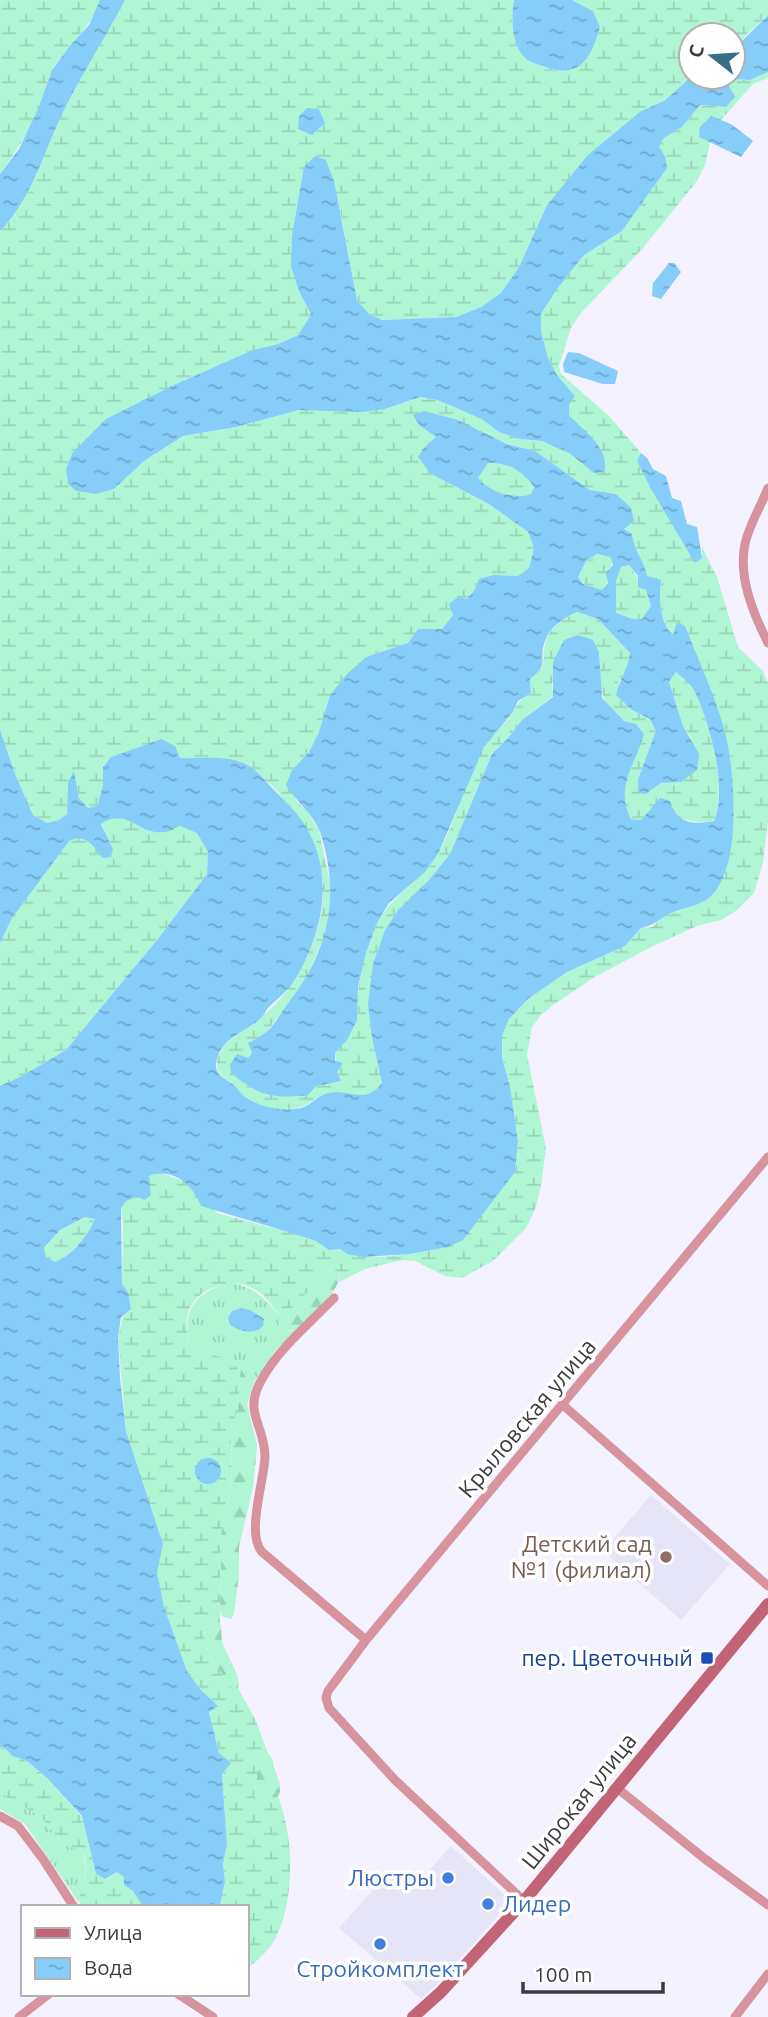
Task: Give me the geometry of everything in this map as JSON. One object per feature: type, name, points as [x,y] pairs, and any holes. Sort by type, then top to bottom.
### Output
[{"type":"street","points":[[768,488],[746,541],[743,558],[748,594],[768,643]]},
{"type":"street","name":"Крыловская улица","points":[[524,1901],[395,1780],[328,1708],[326,1698],[334,1680],[366,1640],[768,1157]]},
{"type":"street","points":[[334,1298],[277,1357],[261,1380],[253,1399],[265,1457],[256,1543],[262,1552],[366,1640]]},
{"type":"street","points":[[563,1405],[768,1586]]},
{"type":"street","name":"Широкая улица","points":[[413,2017],[441,1992],[524,1901],[768,1604]]},
{"type":"street","points":[[617,1788],[705,1859],[768,1905]]},
{"type":"street","points":[[0,1816],[19,1826],[73,1905]]},
{"type":"street","points":[[735,2017],[768,1974]]},
{"type":"street","points":[[19,2017],[46,1996]]},
{"type":"street","points":[[181,1996],[213,2017]]},
{"type":"shaded area","name":"Детский сад №1 (филиал)","points":[[651,1495],[730,1564],[681,1620],[603,1551]]},
{"type":"shaded area","points":[[451,1846],[511,1901],[421,1999],[339,1928],[387,1874],[409,1893]]},
{"type":"green space","points":[[0,0],[100,0],[86,27],[54,67],[31,125],[0,174]]},
{"type":"green space","points":[[125,0],[514,0],[513,30],[520,52],[527,60],[544,67],[567,70],[575,68],[588,56],[600,27],[593,11],[572,0],[768,0],[768,15],[747,34],[747,21],[677,21],[677,89],[664,101],[641,111],[547,205],[519,267],[501,293],[481,307],[456,317],[381,320],[369,314],[357,300],[340,210],[299,291],[311,316],[298,335],[278,344],[253,350],[69,484],[76,491],[96,494],[114,489],[144,461],[183,436],[236,427],[299,410],[385,409],[420,397],[437,400],[459,409],[483,420],[499,432],[520,439],[542,441],[569,453],[582,464],[601,449],[569,415],[569,405],[575,396],[557,375],[548,358],[541,331],[541,314],[584,255],[622,231],[665,156],[659,147],[664,138],[682,127],[700,105],[726,107],[728,91],[747,91],[721,120],[711,116],[699,137],[710,142],[705,165],[697,181],[643,248],[580,314],[571,328],[559,366],[561,374],[609,416],[641,453],[637,462],[702,558],[702,547],[717,577],[738,647],[763,671],[768,683],[768,822],[763,863],[754,893],[736,911],[721,920],[697,926],[593,978],[552,1006],[532,1027],[527,1055],[546,1148],[541,1186],[536,1207],[526,1228],[493,1261],[462,1278],[445,1276],[415,1261],[402,1260],[365,1269],[339,1282],[340,1274],[330,1269],[282,1318],[263,1295],[241,1284],[211,1288],[195,1301],[189,1310],[189,1343],[222,1357],[236,1366],[240,1375],[238,1408],[231,1433],[232,1480],[221,1534],[220,1623],[209,1619],[204,1636],[215,1664],[232,1688],[238,1688],[255,1719],[268,1753],[263,1754],[259,1761],[254,1796],[262,1803],[272,1803],[278,1797],[289,1848],[289,1886],[282,1922],[270,1946],[248,1968],[248,1905],[220,1905],[227,1845],[222,1774],[231,1763],[219,1753],[209,1712],[217,1705],[200,1689],[187,1671],[164,1607],[156,1573],[163,1544],[126,1431],[118,1338],[128,1292],[122,1284],[121,1208],[126,1201],[137,1197],[149,1176],[159,1172],[186,1182],[217,1213],[316,1241],[329,1250],[340,1249],[369,1257],[394,1256],[425,1250],[515,1172],[518,1141],[510,1086],[502,1058],[502,1036],[509,1019],[528,999],[567,972],[625,946],[641,928],[652,927],[663,917],[708,899],[732,830],[731,771],[713,698],[685,626],[673,636],[668,631],[660,602],[661,581],[646,577],[632,534],[623,529],[616,494],[590,490],[535,451],[507,444],[458,420],[414,414],[419,425],[437,437],[424,448],[431,474],[489,504],[528,532],[534,548],[529,568],[518,576],[494,575],[479,579],[474,591],[442,629],[419,629],[408,643],[366,657],[330,695],[319,732],[309,752],[292,770],[296,801],[306,810],[319,830],[331,888],[328,928],[304,983],[263,1037],[249,1043],[252,1053],[248,1058],[316,1086],[330,1082],[337,1071],[335,1053],[352,1028],[364,961],[377,924],[390,904],[425,871],[439,852],[483,749],[520,701],[531,693],[530,679],[542,667],[549,633],[577,612],[598,619],[630,653],[627,670],[618,683],[632,710],[650,719],[656,731],[638,779],[646,794],[661,783],[681,782],[691,738],[683,726],[669,682],[676,672],[693,689],[707,721],[718,774],[718,807],[714,821],[689,821],[652,807],[641,820],[631,819],[624,807],[630,766],[640,746],[636,724],[623,720],[608,706],[601,687],[599,652],[552,682],[553,696],[522,720],[492,754],[450,854],[428,881],[372,1038],[382,1083],[369,1094],[329,1093],[301,1107],[278,1109],[247,1099],[224,1078],[217,1064],[225,1045],[260,1019],[282,997],[310,951],[322,901],[322,876],[316,851],[305,828],[276,790],[262,778],[239,770],[180,758],[161,739],[111,757],[103,767],[103,786],[97,806],[88,808],[79,798],[74,772],[68,782],[67,814],[59,820],[47,823],[33,815],[0,730],[0,231],[27,193],[58,123]]},
{"type":"green space","points":[[768,72],[768,78],[753,84],[747,91],[747,80]]},
{"type":"green space","points":[[488,463],[508,466],[525,476],[534,487],[531,494],[510,495],[495,491],[482,483],[477,478]]},
{"type":"green space","points":[[597,554],[610,557],[612,566],[602,590],[588,586],[578,577],[586,561]]},
{"type":"green space","points":[[629,565],[646,590],[651,606],[642,619],[616,613],[616,581],[621,567]]},
{"type":"green space","points":[[112,817],[124,817],[143,828],[180,825],[197,832],[208,852],[207,874],[157,940],[66,1050],[0,1086],[0,943],[12,918],[70,840],[80,837],[88,839],[95,849],[113,849],[101,823]]},
{"type":"green space","points":[[85,1217],[95,1218],[74,1249],[55,1262],[46,1257],[44,1249],[60,1230]]},
{"type":"green space","points":[[330,1269],[340,1274],[334,1290],[323,1305],[296,1330],[283,1330],[279,1325],[282,1318]]},
{"type":"green space","points":[[228,1282],[259,1294],[282,1318],[279,1325],[288,1331],[296,1330],[275,1351],[254,1382],[254,1373],[246,1366],[239,1386],[222,1357],[189,1343],[187,1331],[190,1311],[194,1304],[207,1292]]},
{"type":"green space","points":[[246,1366],[254,1373],[247,1405],[257,1444],[253,1488],[239,1547],[239,1575],[231,1619],[222,1616],[220,1611],[221,1534],[232,1480],[231,1433],[238,1408],[240,1375],[242,1368]]},
{"type":"green space","points":[[209,1618],[220,1623],[223,1645],[235,1670],[238,1688],[232,1688],[215,1664],[206,1645],[205,1627]]},
{"type":"green space","points":[[4,1747],[12,1756],[27,1761],[47,1778],[82,1817],[96,1874],[106,1879],[117,1872],[124,1877],[142,1905],[81,1905],[86,1867],[82,1850],[64,1845],[39,1815],[11,1801],[0,1791],[0,1748]]},
{"type":"green space","points":[[268,1753],[280,1784],[280,1791],[272,1803],[261,1803],[254,1796],[259,1761],[263,1754]]},
{"type":"green space","points":[[0,1791],[11,1801],[39,1815],[64,1845],[82,1850],[86,1867],[79,1903],[25,1824],[0,1809]]},
{"type":"water","points":[[100,0],[125,0],[65,107],[27,194],[0,231],[0,174],[19,149],[38,109],[52,70],[89,25]]},
{"type":"water","points":[[514,0],[572,0],[593,11],[600,27],[593,48],[583,63],[576,68],[557,70],[525,58],[515,38],[512,22]]},
{"type":"water","points":[[768,15],[768,72],[750,80],[747,80],[747,36]]},
{"type":"water","points":[[677,89],[732,91],[735,97],[726,107],[700,105],[682,127],[664,138],[659,147],[665,156],[667,168],[622,231],[584,255],[541,314],[541,331],[548,358],[557,375],[575,396],[569,405],[569,415],[600,448],[605,464],[604,472],[594,473],[569,453],[542,441],[520,439],[499,432],[483,420],[459,409],[437,400],[420,397],[385,409],[362,412],[299,410],[236,427],[183,436],[144,461],[114,489],[96,494],[76,491],[68,484],[66,469],[73,452],[106,419],[253,350],[278,344],[298,335],[311,315],[291,266],[292,236],[304,167],[315,156],[326,160],[334,181],[357,300],[369,314],[382,320],[456,317],[481,307],[501,293],[519,267],[547,205],[588,155],[641,111],[664,101]]},
{"type":"water","points":[[307,108],[319,109],[325,123],[312,135],[298,129],[299,116]]},
{"type":"water","points":[[711,116],[731,124],[753,141],[741,157],[699,137],[700,127]]},
{"type":"water","points":[[669,263],[674,263],[681,272],[661,299],[652,296],[653,283]]},
{"type":"water","points":[[568,352],[579,353],[618,371],[615,384],[603,384],[564,372],[563,364]]},
{"type":"water","points":[[424,411],[458,420],[507,444],[535,451],[590,490],[616,494],[631,508],[634,521],[624,529],[632,534],[647,576],[661,580],[661,609],[668,630],[673,635],[677,622],[685,626],[725,732],[732,771],[732,843],[720,884],[709,898],[641,928],[625,946],[567,972],[528,999],[509,1019],[502,1036],[502,1058],[510,1086],[518,1141],[515,1172],[463,1240],[448,1247],[409,1254],[363,1257],[347,1254],[340,1249],[329,1250],[316,1241],[201,1206],[187,1185],[166,1174],[149,1176],[151,1195],[145,1200],[137,1197],[126,1201],[121,1208],[122,1284],[128,1292],[131,1309],[121,1317],[118,1338],[126,1431],[163,1544],[157,1573],[164,1607],[187,1671],[200,1689],[218,1706],[209,1712],[219,1753],[231,1763],[222,1774],[227,1845],[223,1864],[225,1882],[220,1905],[142,1905],[133,1891],[124,1885],[124,1877],[117,1872],[105,1879],[96,1874],[82,1816],[47,1778],[27,1761],[12,1756],[4,1747],[0,1748],[0,1086],[66,1050],[157,940],[207,874],[208,852],[197,833],[180,826],[167,832],[156,832],[119,818],[110,819],[101,824],[113,849],[111,857],[103,858],[85,840],[70,840],[12,918],[0,943],[0,730],[33,815],[47,823],[59,820],[67,814],[68,782],[74,771],[79,798],[88,808],[97,806],[103,786],[103,767],[111,757],[161,739],[175,746],[180,758],[220,758],[247,765],[260,775],[300,818],[319,856],[322,877],[320,919],[314,940],[290,987],[256,1023],[226,1043],[216,1062],[220,1075],[245,1097],[258,1104],[279,1109],[301,1108],[329,1093],[369,1094],[382,1083],[368,1004],[373,964],[385,930],[398,910],[428,881],[450,854],[492,754],[522,720],[553,697],[553,662],[564,640],[578,635],[593,640],[599,652],[602,698],[624,721],[636,724],[644,734],[626,786],[626,807],[631,819],[641,820],[660,798],[670,801],[681,818],[699,823],[714,821],[718,807],[718,774],[711,738],[691,686],[676,672],[669,682],[683,726],[699,754],[697,770],[681,782],[661,783],[646,794],[638,792],[638,779],[656,731],[650,719],[632,710],[616,695],[630,653],[598,619],[577,612],[567,617],[547,636],[543,647],[542,666],[530,679],[531,693],[518,701],[513,712],[484,747],[438,854],[425,872],[389,903],[377,923],[358,987],[357,1020],[347,1040],[335,1053],[335,1061],[343,1063],[337,1072],[341,1081],[316,1086],[308,1095],[276,1096],[250,1087],[231,1073],[230,1065],[237,1054],[248,1058],[252,1053],[248,1043],[263,1035],[272,1026],[303,982],[322,942],[330,900],[326,856],[320,832],[313,819],[286,785],[292,770],[309,752],[319,732],[330,695],[347,674],[366,657],[408,643],[418,629],[442,629],[453,615],[449,604],[458,597],[467,599],[479,579],[494,575],[518,576],[529,568],[534,548],[528,532],[489,504],[431,474],[418,457],[436,437],[419,425],[413,415]],"holes":[[[488,463],[508,466],[525,476],[534,487],[531,494],[510,495],[495,491],[483,483],[478,478]],[[597,554],[610,557],[613,565],[606,573],[608,583],[602,590],[583,584],[578,577],[586,561]],[[629,565],[638,576],[638,587],[646,590],[651,606],[642,619],[616,613],[616,581],[621,567]],[[85,1217],[95,1219],[79,1244],[55,1262],[46,1257],[44,1248],[60,1230]]]},
{"type":"water","points":[[641,453],[653,469],[666,476],[672,498],[681,501],[687,524],[697,527],[702,558],[695,563],[637,461]]},
{"type":"water","points":[[241,1308],[264,1319],[263,1326],[251,1332],[230,1325],[228,1318],[232,1311]]},
{"type":"water","points":[[208,1458],[217,1462],[221,1471],[217,1480],[208,1484],[199,1480],[195,1471],[199,1462]]},
{"type":"place","name":"Детский сад №1 (филиал)","points":[[666,1557]]},
{"type":"place","name":"пер. Цветочный","points":[[707,1658]]},
{"type":"place","name":"Люстры","points":[[448,1878]]},
{"type":"place","name":"Лидер","points":[[488,1904]]},
{"type":"place","name":"Стройкомплект","points":[[380,1944]]}]
